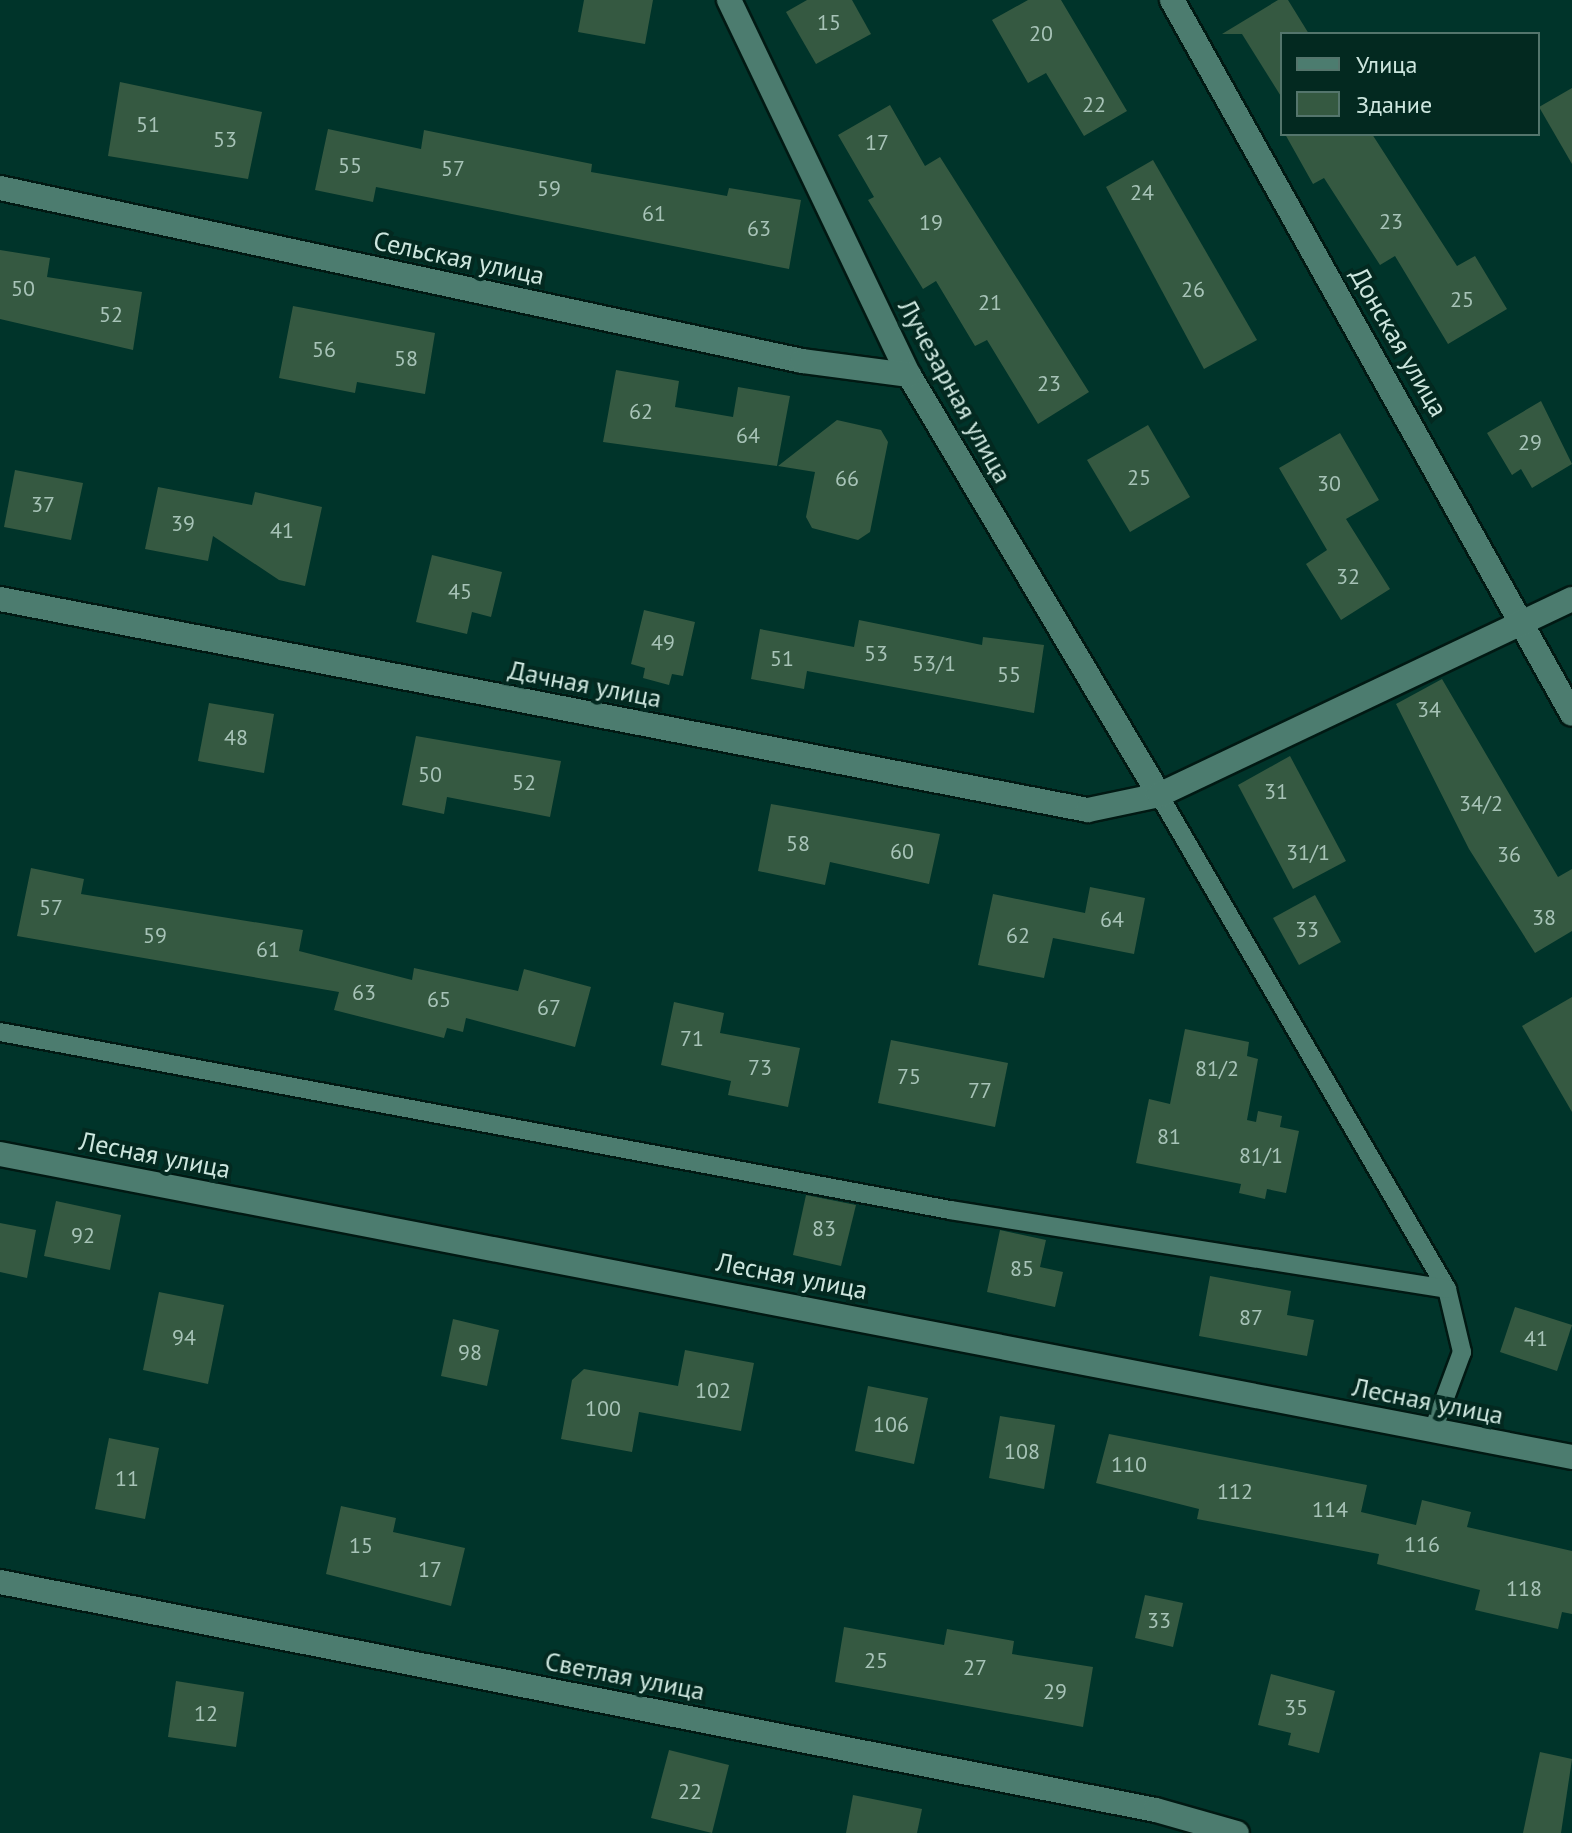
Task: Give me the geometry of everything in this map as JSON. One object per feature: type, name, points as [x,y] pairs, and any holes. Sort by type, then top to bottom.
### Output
[{"type":"street","name":"Лучезарная улица","points":[[729,0],[909,375],[1159,795]]},
{"type":"street","name":"Донская улица","points":[[1172,0],[1527,623],[1572,714]]},
{"type":"street","name":"Сельская улица","points":[[0,188],[802,361],[909,375]]},
{"type":"street","name":"Дачная улица","points":[[0,599],[1088,810],[1159,795],[1572,599]]},
{"type":"street","name":"Лесная улица","points":[[0,1154],[1572,1457]]},
{"type":"street","name":"Светлая улица","points":[[0,1582],[1140,1807],[1237,1833]]},
{"type":"lane","points":[[1159,795],[1447,1289],[1462,1352],[1433,1430]]},
{"type":"lane","points":[[0,1032],[950,1210],[1447,1289]]},
{"type":"building","points":[[584,0],[653,0],[645,44],[578,32]]},
{"type":"building","points":[[807,0],[852,0],[871,34],[816,64],[786,12]]},
{"type":"building","points":[[1028,0],[1061,0],[1127,111],[1084,136],[1046,73],[1028,83],[992,20]]},
{"type":"building","points":[[1278,0],[1288,0],[1308,32],[1280,32],[1280,95],[1242,34],[1222,34]]},
{"type":"building","points":[[120,82],[262,112],[248,179],[108,156]]},
{"type":"building","points":[[1572,88],[1572,164],[1540,109]]},
{"type":"building","points":[[890,105],[925,166],[940,157],[1089,392],[1038,424],[987,340],[975,346],[936,281],[923,289],[868,200],[874,197],[838,135]]},
{"type":"building","points":[[328,129],[421,149],[424,130],[592,164],[591,172],[727,196],[729,188],[801,200],[789,269],[376,187],[373,202],[315,190]]},
{"type":"building","points":[[1286,136],[1373,136],[1457,266],[1475,256],[1507,309],[1448,344],[1395,256],[1380,265],[1324,178],[1313,184]]},
{"type":"building","points":[[1153,160],[1257,340],[1204,369],[1106,187]]},
{"type":"building","points":[[0,250],[50,258],[47,277],[142,292],[133,350],[0,319]]},
{"type":"building","points":[[293,306],[435,333],[425,394],[357,382],[355,393],[279,378]]},
{"type":"building","points":[[616,370],[679,381],[675,407],[733,417],[738,387],[790,396],[777,466],[603,442]]},
{"type":"building","points":[[1541,401],[1572,464],[1532,488],[1521,469],[1512,475],[1487,433]]},
{"type":"building","points":[[837,420],[881,430],[888,442],[870,532],[858,540],[812,528],[806,517],[815,472],[778,466]]},
{"type":"building","points":[[1148,425],[1190,497],[1130,532],[1087,460]]},
{"type":"building","points":[[1340,433],[1379,500],[1346,519],[1390,589],[1341,620],[1306,564],[1327,550],[1279,468]]},
{"type":"building","points":[[15,470],[83,483],[71,540],[4,527]]},
{"type":"building","points":[[158,487],[252,505],[255,492],[322,507],[305,586],[279,580],[213,536],[208,561],[145,549]]},
{"type":"building","points":[[432,555],[502,572],[491,617],[472,612],[467,634],[416,622]]},
{"type":"building","points":[[644,610],[695,622],[683,676],[672,674],[669,685],[643,678],[645,668],[631,664]]},
{"type":"building","points":[[859,620],[982,645],[983,637],[1044,645],[1034,713],[807,671],[804,689],[751,679],[760,629],[854,647]]},
{"type":"building","points":[[1442,679],[1558,877],[1572,869],[1572,931],[1535,953],[1469,849],[1396,704]]},
{"type":"building","points":[[209,703],[274,714],[264,773],[198,761]]},
{"type":"building","points":[[416,736],[561,761],[550,817],[447,797],[444,814],[402,805]]},
{"type":"building","points":[[1290,756],[1346,861],[1293,889],[1238,785]]},
{"type":"building","points":[[771,804],[940,834],[929,884],[830,862],[825,885],[758,871]]},
{"type":"building","points":[[31,868],[84,879],[81,894],[303,930],[299,951],[412,980],[414,968],[518,991],[524,969],[591,987],[575,1047],[466,1018],[463,1032],[447,1028],[444,1038],[334,1010],[339,992],[17,936]]},
{"type":"building","points":[[1090,887],[1145,898],[1134,954],[1053,938],[1044,978],[978,965],[993,894],[1085,913]]},
{"type":"building","points":[[1315,895],[1341,942],[1299,965],[1273,918]]},
{"type":"building","points":[[1572,997],[1572,1112],[1522,1026]]},
{"type":"building","points":[[674,1002],[724,1013],[720,1033],[800,1048],[788,1107],[728,1095],[731,1081],[661,1065]]},
{"type":"building","points":[[1185,1029],[1249,1042],[1247,1056],[1258,1059],[1247,1120],[1256,1122],[1258,1111],[1282,1116],[1280,1127],[1299,1131],[1286,1193],[1267,1189],[1265,1199],[1239,1193],[1241,1184],[1136,1163],[1149,1099],[1170,1104]]},
{"type":"building","points":[[891,1040],[1008,1063],[995,1127],[878,1103]]},
{"type":"building","points":[[806,1195],[856,1205],[841,1266],[793,1255]]},
{"type":"building","points":[[56,1201],[121,1215],[110,1270],[44,1256]]},
{"type":"building","points":[[0,1223],[36,1230],[27,1278],[0,1272]]},
{"type":"building","points":[[1000,1230],[1046,1240],[1040,1267],[1063,1272],[1055,1307],[987,1292]]},
{"type":"building","points":[[1210,1276],[1291,1291],[1287,1315],[1314,1320],[1307,1356],[1199,1336]]},
{"type":"building","points":[[159,1292],[224,1305],[208,1384],[143,1370]]},
{"type":"building","points":[[1515,1307],[1572,1325],[1557,1371],[1500,1352]]},
{"type":"building","points":[[453,1319],[499,1330],[487,1386],[441,1376]]},
{"type":"building","points":[[685,1350],[754,1363],[741,1431],[639,1412],[632,1452],[561,1439],[572,1380],[584,1369],[678,1386]]},
{"type":"building","points":[[868,1386],[928,1398],[914,1464],[855,1451]]},
{"type":"building","points":[[1000,1416],[1055,1425],[1044,1489],[989,1478]]},
{"type":"building","points":[[1109,1434],[1367,1485],[1361,1512],[1416,1525],[1422,1500],[1471,1512],[1467,1527],[1572,1551],[1572,1614],[1562,1612],[1558,1629],[1475,1610],[1480,1590],[1377,1564],[1379,1554],[1197,1519],[1199,1509],[1096,1483]]},
{"type":"building","points":[[109,1438],[159,1448],[145,1519],[95,1509]]},
{"type":"building","points":[[341,1506],[396,1518],[393,1532],[465,1548],[451,1606],[326,1574]]},
{"type":"building","points":[[1145,1595],[1183,1603],[1173,1647],[1135,1638]]},
{"type":"building","points":[[844,1627],[944,1645],[947,1629],[1014,1641],[1012,1654],[1093,1667],[1083,1727],[835,1682]]},
{"type":"building","points":[[1271,1674],[1335,1691],[1319,1753],[1288,1745],[1291,1733],[1258,1725]]},
{"type":"building","points":[[176,1681],[244,1692],[236,1747],[168,1737]]},
{"type":"building","points":[[669,1750],[729,1765],[712,1833],[651,1818]]},
{"type":"building","points":[[1540,1752],[1572,1759],[1561,1833],[1523,1833]]},
{"type":"building","points":[[853,1795],[922,1809],[917,1833],[846,1833]]}]
